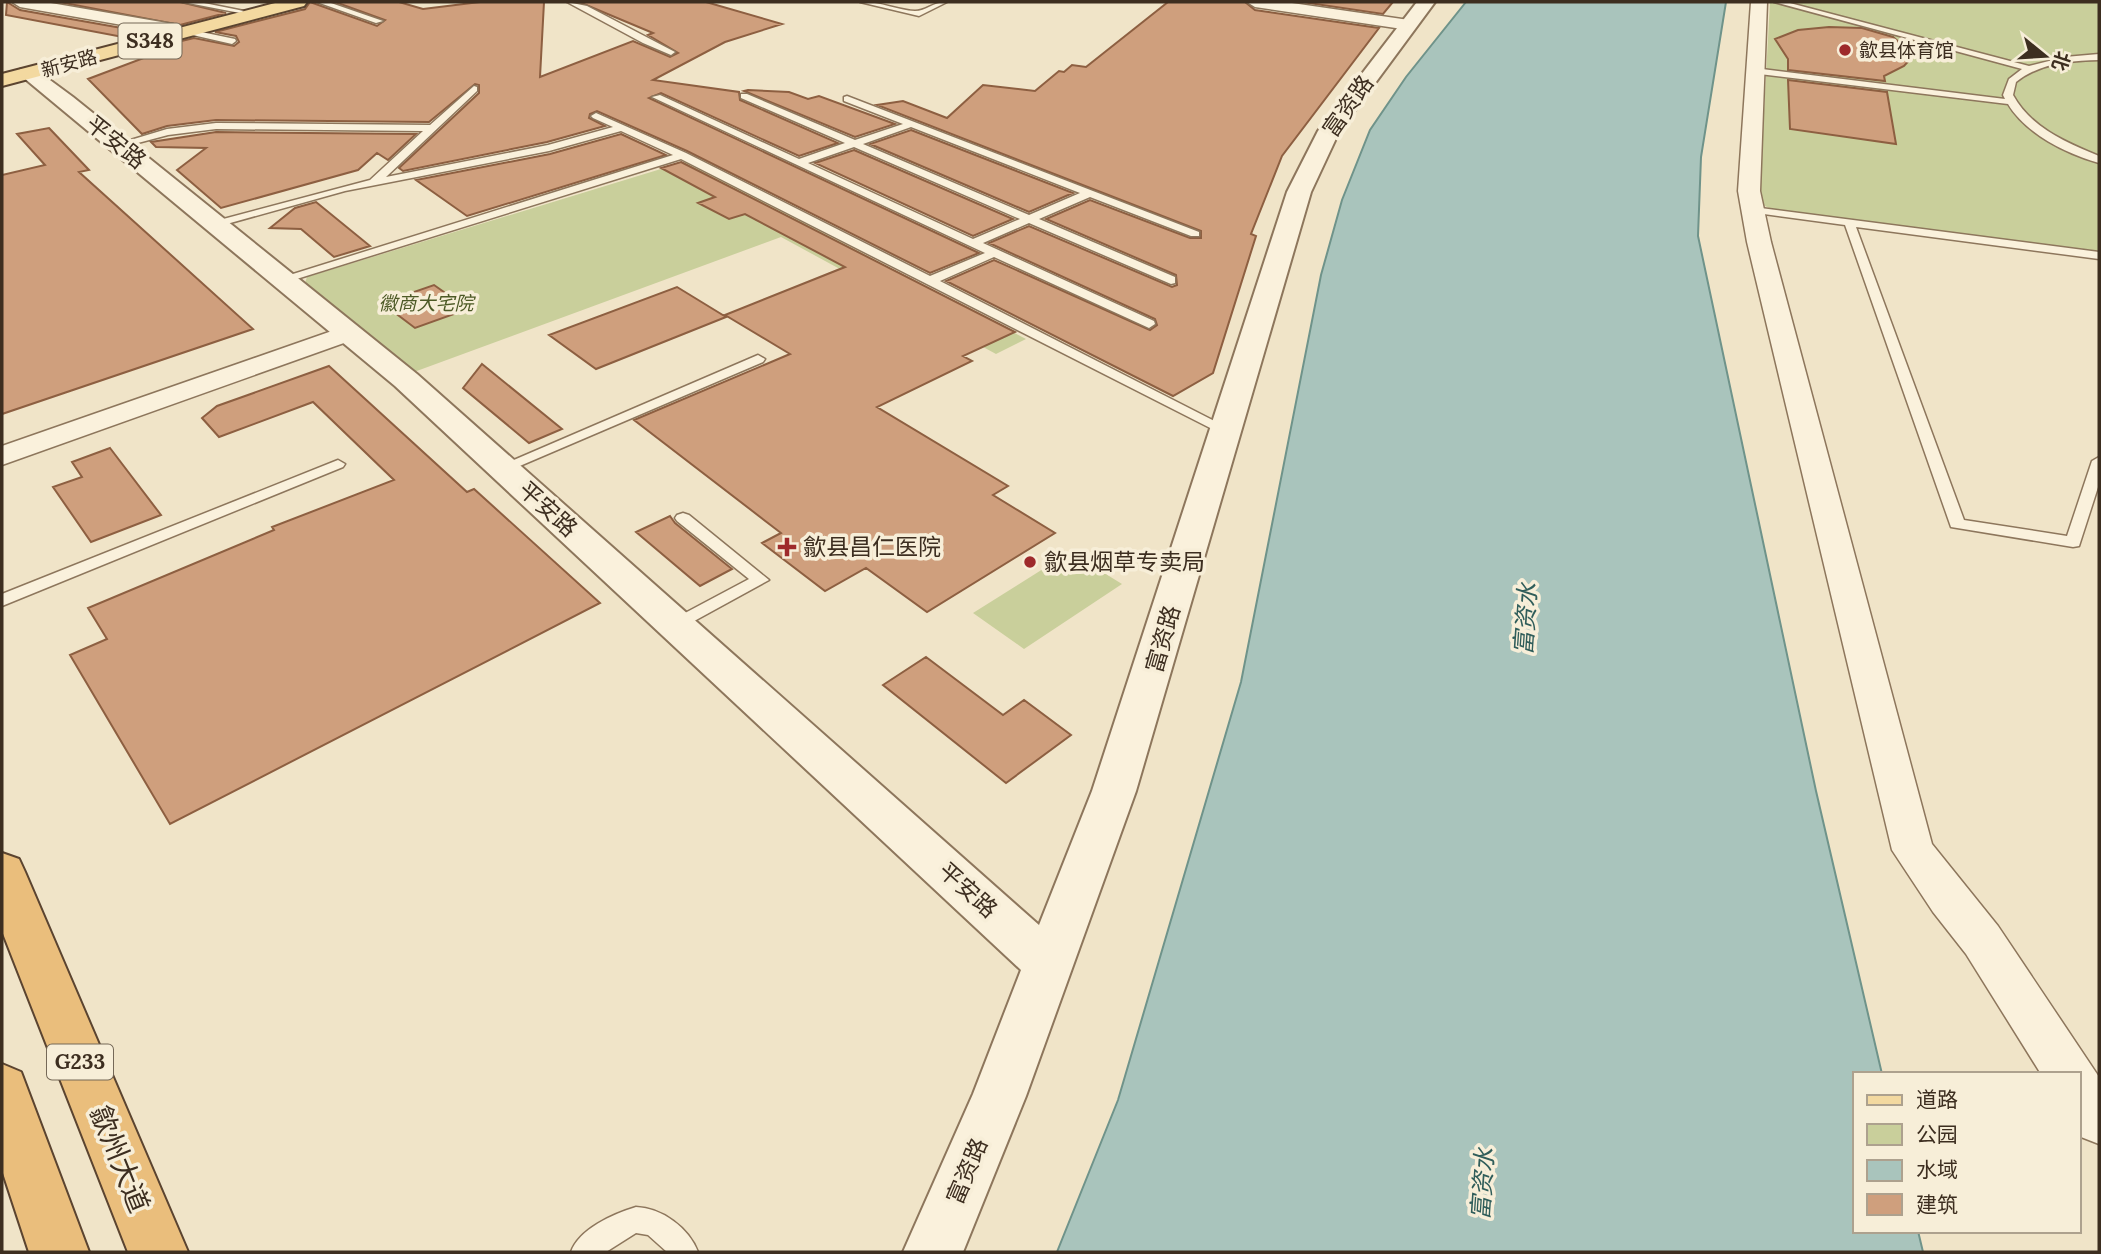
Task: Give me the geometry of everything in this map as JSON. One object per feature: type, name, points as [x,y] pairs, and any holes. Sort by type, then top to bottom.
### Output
[{"type":"highway","name":"歙州大道","points":[[2,872],[158,1252]]},
{"type":"highway","points":[[2,1090],[60,1252]]},
{"type":"main road","name":"新安路","points":[[11,76],[275,2]]},
{"type":"main road","name":"新安路","points":[[11,76],[180,30],[298,2]]},
{"type":"street","points":[[20,2],[180,30]]},
{"type":"street","points":[[1255,2],[1418,14]]},
{"type":"street","points":[[1759,2],[1749,191],[1913,850],[1982,940],[2068,1072]]},
{"type":"street","name":"富资路","points":[[933,1252],[1050,965],[1122,767],[1308,170],[1336,122],[1418,14]]},
{"type":"street","name":"平安路","points":[[11,76],[119,145],[406,380],[1050,965]]},
{"type":"street","points":[[2,456],[349,333]]},
{"type":"street","points":[[2080,1091],[2099,1120]]},
{"type":"lane","points":[[187,2],[240,11]]},
{"type":"lane","points":[[321,2],[379,21]]},
{"type":"lane","points":[[571,2],[596,11],[653,46],[671,52]]},
{"type":"lane","points":[[864,2],[919,14],[943,2]]},
{"type":"lane","points":[[1778,2],[2031,69]]},
{"type":"lane","points":[[180,30],[232,41]]},
{"type":"lane","points":[[2099,57],[2054,62],[2031,69],[2012,81],[2008,88],[2011,102],[2018,112],[2042,131],[2099,160]]},
{"type":"lane","points":[[1754,71],[2011,102]]},
{"type":"lane","points":[[374,182],[474,89]]},
{"type":"lane","points":[[744,96],[1171,280]]},
{"type":"lane","points":[[657,97],[1149,324]]},
{"type":"lane","points":[[847,99],[1195,234]]},
{"type":"lane","points":[[596,116],[682,155],[1227,431]]},
{"type":"lane","points":[[800,162],[912,124]]},
{"type":"lane","points":[[119,145],[167,132],[216,126],[432,128]]},
{"type":"lane","points":[[216,224],[374,182],[549,148],[622,128]]},
{"type":"lane","points":[[283,279],[682,155]]},
{"type":"lane","points":[[973,243],[1090,193]]},
{"type":"lane","points":[[1753,210],[2099,255]]},
{"type":"lane","points":[[1849,222],[1957,524],[2073,542],[2099,461]]},
{"type":"lane","points":[[930,280],[994,253]]},
{"type":"lane","points":[[503,468],[758,359]]},
{"type":"lane","points":[[2,600],[338,464]]},
{"type":"lane","points":[[676,625],[761,580],[683,518]]},
{"type":"lane","points":[[584,1252],[620,1225],[643,1220],[656,1223],[666,1230],[685,1252]]},
{"type":"green space","points":[[1770,2],[2099,2],[2099,251],[1771,209],[1759,203]]},
{"type":"green space","name":"徽商大宅院","points":[[687,161],[1026,339],[996,354],[781,237],[414,372],[305,283],[307,277]]},
{"type":"green space","points":[[1070,552],[1122,584],[1024,649],[973,613]]},
{"type":"water","name":"富资水","points":[[1466,2],[1726,2],[1701,157],[1698,236],[1816,791],[1882,1072],[1853,1072],[1853,1233],[1918,1233],[1923,1252],[1057,1252],[1118,1100],[1241,682],[1321,275],[1342,200],[1370,130],[1406,77]]},
{"type":"building","points":[[7,2],[20,10],[150,33],[128,38],[6,15]]},
{"type":"building","points":[[59,2],[180,2],[226,13],[180,25]]},
{"type":"building","points":[[310,2],[377,26],[385,20],[335,2],[399,2],[423,9],[480,2],[544,2],[540,77],[633,41],[670,57],[678,53],[648,35],[653,33],[579,2],[706,2],[782,24],[725,42],[653,80],[739,92],[740,100],[838,143],[799,156],[661,93],[649,98],[979,253],[930,273],[687,151],[597,111],[590,114],[589,118],[605,126],[547,142],[403,171],[399,168],[479,93],[479,85],[475,84],[429,122],[216,120],[167,126],[142,134],[88,79],[173,47],[165,45],[194,38],[234,46],[239,42],[236,36],[215,32],[305,9]]},
{"type":"building","points":[[1168,2],[1245,2],[1255,10],[1379,28],[1282,156],[1251,234],[1256,236],[1213,373],[1173,396],[946,281],[994,260],[1150,330],[1157,325],[1155,319],[989,243],[1029,226],[1172,287],[1177,285],[1176,275],[1046,219],[1090,200],[1190,238],[1201,238],[1201,231],[877,105],[903,101],[947,118],[983,85],[1035,91],[1059,71],[1064,72],[1072,65],[1086,67]]},
{"type":"building","points":[[1302,2],[1393,2],[1383,14]]},
{"type":"building","name":"歙县体育馆","points":[[1862,28],[1893,37],[1914,55],[1904,66],[1884,76],[1885,81],[1788,70],[1788,59],[1775,39],[1798,30]]},
{"type":"building","points":[[1788,80],[1887,92],[1896,144],[1790,129]]},
{"type":"building","points":[[744,91],[789,92],[808,99],[819,96],[895,124],[855,137]]},
{"type":"building","points":[[49,128],[89,170],[79,172],[253,329],[2,414],[2,175],[45,165],[17,134]]},
{"type":"building","points":[[911,130],[1073,193],[1029,212],[870,144]]},
{"type":"building","points":[[216,132],[416,134],[388,160],[377,153],[358,170],[221,208],[177,170],[206,148],[156,147],[151,142]]},
{"type":"building","points":[[621,134],[666,155],[467,216],[416,180],[550,154]]},
{"type":"building","points":[[854,150],[1013,219],[973,236],[815,163]]},
{"type":"building","points":[[681,162],[1015,332],[963,356],[972,361],[877,407],[1008,486],[993,495],[1055,533],[927,612],[866,568],[825,591],[762,543],[781,533],[634,420],[790,354],[725,315],[845,267],[745,214],[729,219],[698,203],[715,197],[661,168]]},
{"type":"building","points":[[316,202],[370,246],[334,257],[301,229],[270,228],[295,208]]},
{"type":"building","points":[[434,285],[468,309],[415,328],[382,303]]},
{"type":"building","points":[[677,287],[726,317],[596,369],[549,335]]},
{"type":"building","points":[[482,364],[562,429],[529,443],[463,388]]},
{"type":"building","points":[[329,366],[467,492],[474,489],[600,603],[170,824],[70,655],[107,639],[88,608],[274,530],[272,527],[394,480],[313,402],[219,437],[202,418],[217,406]]},
{"type":"building","points":[[110,448],[161,515],[91,542],[53,487],[82,477],[72,462]]},
{"type":"building","points":[[670,516],[732,569],[700,586],[636,532]]},
{"type":"building","points":[[926,657],[1003,715],[1024,700],[1071,735],[1006,783],[883,685]]},
{"type":"place","name":"歙县体育馆","points":[[1845,50]]},
{"type":"place","name":"歙县昌仁医院","points":[[787,547]]},
{"type":"place","name":"歙县烟草专卖局","points":[[1030,562]]}]
